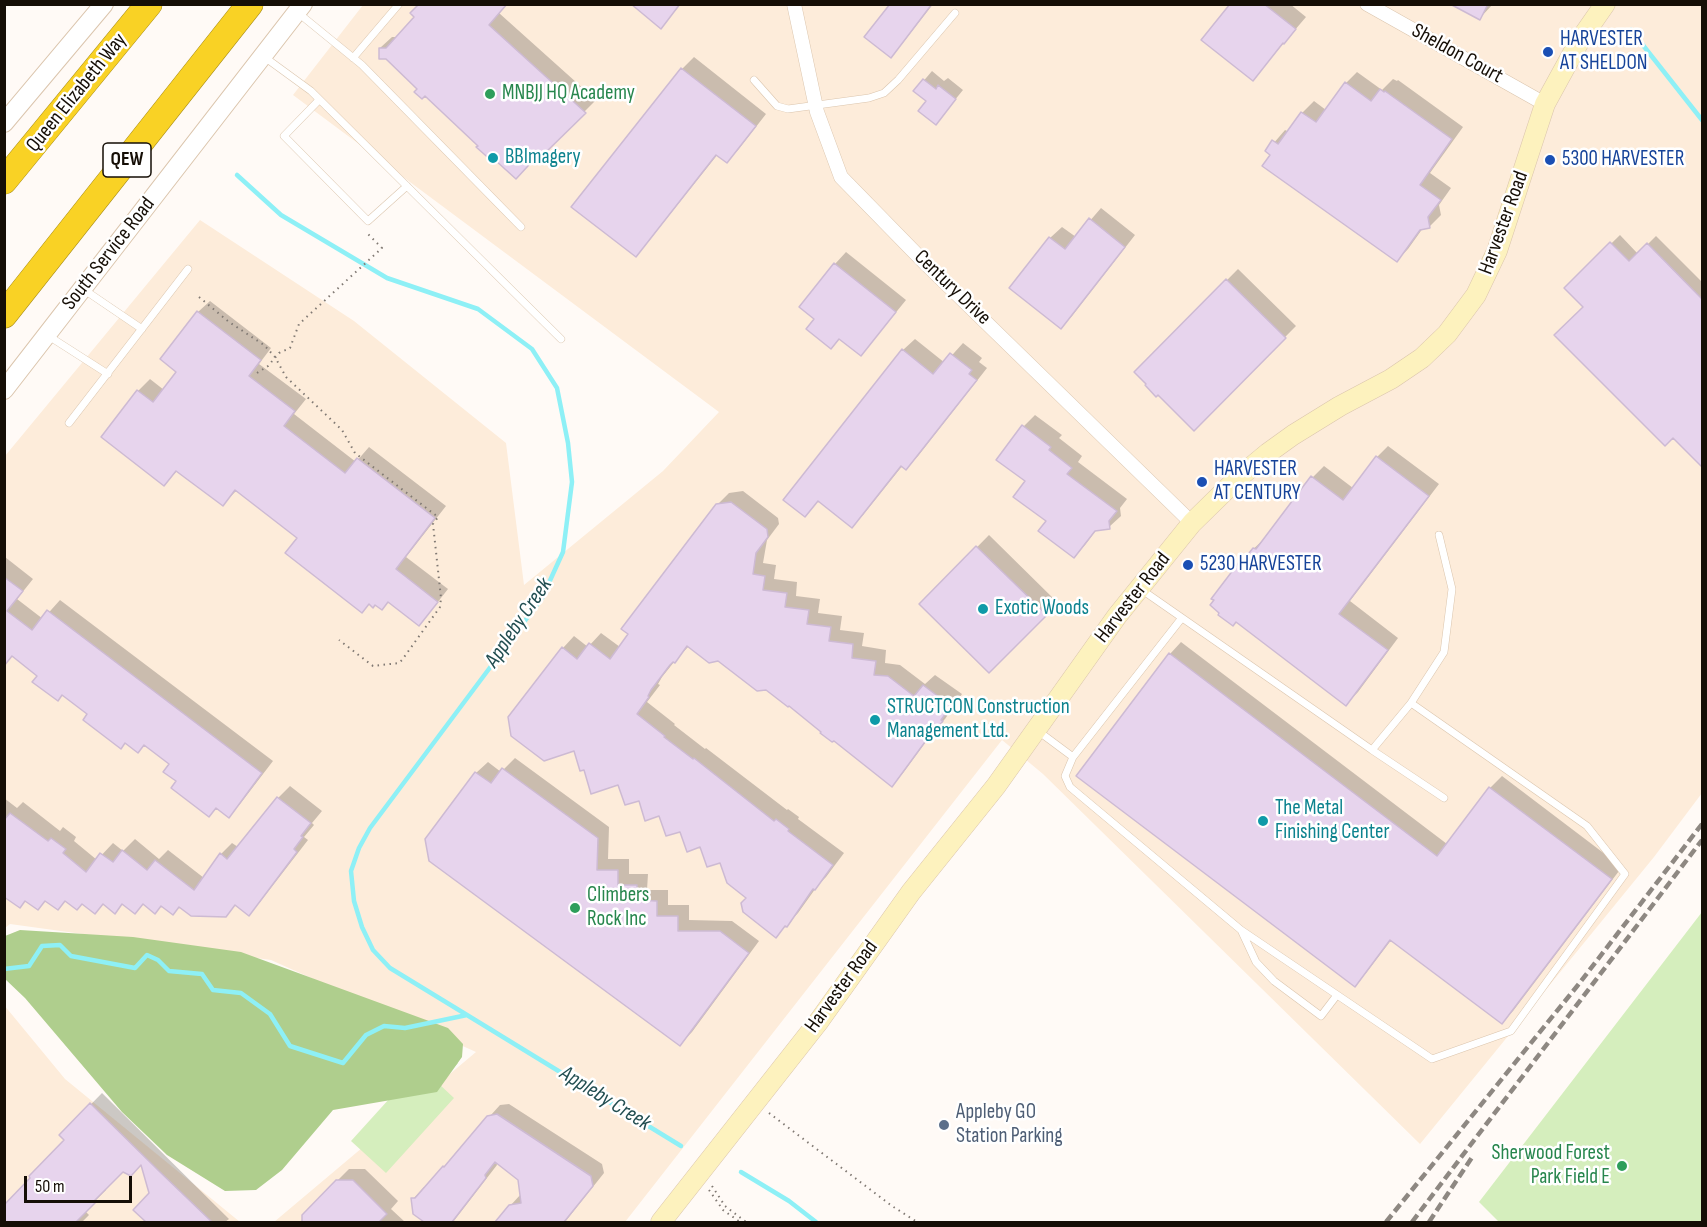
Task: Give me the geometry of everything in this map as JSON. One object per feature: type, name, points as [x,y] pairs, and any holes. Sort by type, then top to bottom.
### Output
[{"type":"highway","name":"Queen Elizabeth Way","points":[[4,181],[149,4]]},
{"type":"highway","name":"QEW","points":[[4,315],[250,4]]},
{"type":"main road","name":"Harvester Road","points":[[661,1222],[819,1021],[911,892],[996,786],[1117,616],[1192,524],[1238,478],[1268,453],[1340,406],[1391,379],[1422,358],[1447,334],[1476,295],[1497,251],[1545,104],[1580,40],[1605,4]]},
{"type":"street","points":[[4,123],[104,4]]},
{"type":"street","name":"Century Drive","points":[[794,4],[816,106],[841,177],[926,264],[1192,524]]},
{"type":"street","name":"Sheldon Court","points":[[1367,4],[1545,104]]},
{"type":"street","name":"South Service Road","points":[[4,390],[300,8]]},
{"type":"lane","points":[[353,58],[399,4]]},
{"type":"lane","points":[[300,8],[521,226]]},
{"type":"lane","points":[[754,80],[777,106],[788,109],[869,98],[884,93],[898,80],[956,14]]},
{"type":"lane","points":[[263,56],[311,91],[561,339]]},
{"type":"lane","points":[[320,100],[284,136],[368,221],[407,186]]},
{"type":"lane","points":[[69,423],[188,269]]},
{"type":"lane","points":[[83,289],[142,329]]},
{"type":"lane","points":[[47,335],[108,374]]},
{"type":"lane","points":[[1372,750],[1411,703],[1444,652],[1452,590],[1439,535]]},
{"type":"lane","points":[[1140,588],[1181,619],[1444,798]]},
{"type":"lane","points":[[1181,619],[1073,757],[1065,776],[1070,787],[1241,930],[1432,1059],[1511,1031],[1625,874],[1587,826],[1411,703]]},
{"type":"lane","points":[[1037,730],[1073,757]]},
{"type":"lane","points":[[1241,930],[1256,962],[1274,981],[1321,1016],[1336,995]]},
{"type":"path","points":[[256,373],[268,366],[279,353],[290,348],[299,324],[382,248],[363,229]]},
{"type":"path","points":[[199,297],[229,322],[264,345],[275,357],[286,377],[342,430],[355,453],[438,517],[433,524],[440,607],[402,660],[399,663],[373,666],[339,639]]},
{"type":"path","points":[[422,621],[428,625]]},
{"type":"path","points":[[751,1107],[772,1114],[892,1206],[917,1222]]},
{"type":"path","points":[[698,1175],[723,1210],[740,1222]]},
{"type":"path","points":[[698,1175],[714,1189],[725,1206],[746,1222]]},
{"type":"shaded area","points":[[363,5],[1702,5],[1702,793],[1654,857],[1420,1144],[1043,774],[1002,740],[625,1222],[274,1222],[476,1052],[271,960],[10,924],[5,928],[5,456],[200,220],[354,321],[506,443],[524,585],[663,471],[719,412],[293,95]]},
{"type":"shaded area","points":[[4,1005],[65,1079],[240,1222],[5,1222]]},
{"type":"green space","points":[[1702,912],[1702,1222],[1499,1222],[1479,1202]]},
{"type":"green space","points":[[20,930],[133,937],[241,952],[448,1028],[463,1044],[462,1057],[437,1092],[333,1110],[282,1170],[256,1190],[225,1191],[167,1155],[122,1112],[25,998],[5,979],[5,936]]},
{"type":"green space","points":[[438,1045],[458,1063],[439,1084],[454,1098],[386,1173],[351,1141]]},
{"type":"building","name":"MNBJJ HQ Academy","points":[[419,4],[507,4],[489,25],[586,113],[542,156],[539,154],[516,179],[476,147],[478,146],[425,96],[422,99],[414,92],[417,89],[386,59],[379,59],[379,48],[386,48],[414,17],[410,13]]},
{"type":"building","name":"MNBJJ HQ Academy","points":[[631,4],[680,4],[661,29]]},
{"type":"building","points":[[890,4],[932,4],[891,58],[864,37]]},
{"type":"building","points":[[1230,4],[1264,4],[1296,29],[1253,81],[1201,40]]},
{"type":"building","points":[[1450,4],[1488,4],[1480,20]]},
{"type":"building","points":[[681,68],[756,126],[727,163],[716,155],[636,257],[571,207]]},
{"type":"building","points":[[923,79],[936,89],[938,85],[956,99],[936,125],[918,111],[926,101],[913,91]]},
{"type":"building","points":[[1345,82],[1371,101],[1380,89],[1385,91],[1452,139],[1420,185],[1441,200],[1428,217],[1430,228],[1420,230],[1397,262],[1262,166],[1270,155],[1265,151],[1272,140],[1278,144],[1301,112],[1316,122]]},
{"type":"building","points":[[1089,218],[1125,247],[1061,329],[1009,288],[1049,237],[1065,249]]},
{"type":"building","points":[[1610,242],[1629,261],[1647,243],[1702,299],[1702,467],[1673,438],[1665,446],[1554,335],[1583,307],[1564,288]]},
{"type":"building","points":[[834,263],[896,312],[861,356],[839,339],[831,349],[806,329],[814,319],[799,307]]},
{"type":"building","points":[[1226,279],[1286,338],[1194,431],[1158,395],[1156,397],[1134,372]]},
{"type":"building","points":[[197,311],[261,360],[249,376],[295,411],[284,426],[345,473],[357,458],[435,518],[396,569],[438,602],[419,626],[388,602],[382,610],[375,605],[373,608],[369,604],[362,613],[285,553],[297,538],[235,490],[223,506],[176,471],[164,486],[101,437],[137,390],[153,402],[176,372],[160,359]]},
{"type":"building","points":[[902,349],[933,374],[950,353],[972,370],[969,374],[977,380],[906,470],[901,466],[852,528],[818,501],[805,517],[783,500]]},
{"type":"building","points":[[1022,425],[1051,447],[1049,450],[1072,468],[1067,474],[1117,511],[1109,521],[1110,529],[1095,531],[1074,558],[1038,531],[1046,521],[1013,497],[1025,481],[996,460]]},
{"type":"building","points":[[1376,456],[1429,496],[1339,614],[1388,650],[1346,706],[1236,622],[1233,626],[1218,615],[1219,613],[1210,605],[1214,600],[1211,599],[1243,557],[1245,558],[1253,548],[1256,549],[1311,476],[1343,500]]},
{"type":"building","name":"STRUCTCON Construction Management Ltd.","points":[[731,502],[767,529],[768,537],[756,553],[753,574],[765,576],[763,590],[787,593],[785,607],[809,610],[807,624],[831,627],[829,641],[853,644],[852,658],[876,661],[874,675],[888,676],[914,696],[923,685],[951,706],[941,720],[943,721],[892,787],[766,690],[757,691],[718,661],[709,663],[687,646],[651,690],[637,714],[833,865],[787,927],[785,926],[776,938],[743,912],[741,903],[746,898],[727,883],[720,863],[707,867],[700,847],[687,852],[680,832],[666,836],[659,816],[645,821],[639,801],[625,805],[618,785],[591,794],[584,770],[580,771],[574,751],[544,761],[511,736],[508,717],[562,647],[577,659],[589,643],[610,659],[628,634],[621,629],[716,504]]},
{"type":"building","name":"Exotic Woods","points":[[976,546],[1047,615],[989,673],[919,604]]},
{"type":"building","points":[[4,577],[23,591],[7,611],[32,630],[47,610],[262,773],[229,818],[216,808],[209,817],[171,788],[176,781],[163,772],[169,764],[144,745],[138,753],[125,743],[121,749],[83,720],[87,714],[62,695],[58,701],[32,682],[37,676],[12,656],[4,666]]},
{"type":"building","name":"The Metal Finishing Center","points":[[1169,653],[1437,856],[1489,787],[1612,879],[1502,1024],[1390,940],[1355,987],[1076,776]]},
{"type":"building","name":"Climbers Rock Inc","points":[[502,768],[598,838],[597,870],[618,870],[618,885],[637,885],[637,900],[657,901],[657,916],[678,916],[678,931],[720,931],[749,953],[680,1046],[429,861],[425,839],[475,772],[491,783]]},
{"type":"building","points":[[277,797],[311,823],[294,849],[297,852],[249,916],[235,905],[226,917],[191,916],[179,907],[173,915],[161,906],[155,914],[143,904],[135,914],[122,904],[115,914],[103,904],[95,914],[82,904],[77,910],[65,901],[58,910],[45,901],[38,910],[25,901],[20,908],[4,897],[4,820],[10,813],[48,841],[51,838],[66,849],[63,853],[86,872],[100,853],[113,862],[122,850],[147,870],[155,860],[194,890],[220,853],[227,859]]},
{"type":"building","points":[[90,1103],[212,1222],[146,1222],[133,1210],[149,1193],[141,1165],[131,1176],[123,1172],[76,1222],[4,1222],[4,1205],[64,1140],[59,1135]]},
{"type":"building","points":[[497,1114],[591,1176],[593,1186],[564,1222],[495,1222],[509,1205],[521,1203],[518,1180],[495,1162],[485,1175],[486,1178],[452,1222],[424,1222],[413,1214],[411,1198],[415,1198],[444,1167],[487,1116]]},
{"type":"building","points":[[336,1180],[353,1180],[387,1214],[379,1222],[302,1222],[302,1215]]},
{"type":"waterway","points":[[1631,30],[1702,120]]},
{"type":"waterway","name":"Appleby Creek","points":[[237,175],[281,215],[387,278],[478,309],[532,349],[557,388],[568,443],[572,482],[563,552],[542,598],[370,828],[359,848],[351,871],[354,901],[362,927],[373,950],[390,968],[467,1015]]},
{"type":"waterway","name":"Appleby Creek","points":[[4,969],[29,966],[42,946],[60,945],[71,956],[135,968],[147,955],[158,960],[169,971],[202,974],[213,990],[241,993],[270,1014],[290,1046],[343,1063],[366,1035],[384,1026],[405,1028],[467,1015],[681,1146]]},
{"type":"waterway","name":"Appleby Creek","points":[[741,1172],[789,1201],[816,1222]]},
{"type":"railway","points":[[1386,1222],[1578,985],[1702,824]]},
{"type":"railway","points":[[1412,1222],[1702,840]]},
{"type":"railway","points":[[1429,1222],[1473,1156]]},
{"type":"place","name":"HARVESTER AT SHELDON","points":[[1548,52]]},
{"type":"place","name":"MNBJJ HQ Academy","points":[[490,94]]},
{"type":"place","name":"BBImagery","points":[[493,158]]},
{"type":"place","name":"5300 HARVESTER","points":[[1550,160]]},
{"type":"place","name":"HARVESTER AT CENTURY","points":[[1202,482]]},
{"type":"place","name":"5230 HARVESTER","points":[[1188,565]]},
{"type":"place","name":"Exotic Woods","points":[[983,609]]},
{"type":"place","name":"STRUCTCON Construction Management Ltd.","points":[[875,720]]},
{"type":"place","name":"The Metal Finishing Center","points":[[1263,821]]},
{"type":"place","name":"Climbers Rock Inc","points":[[575,908]]},
{"type":"place","name":"Appleby GO Station Parking","points":[[944,1125]]},
{"type":"place","name":"Sherwood Forest Park Field E","points":[[1622,1166]]}]
